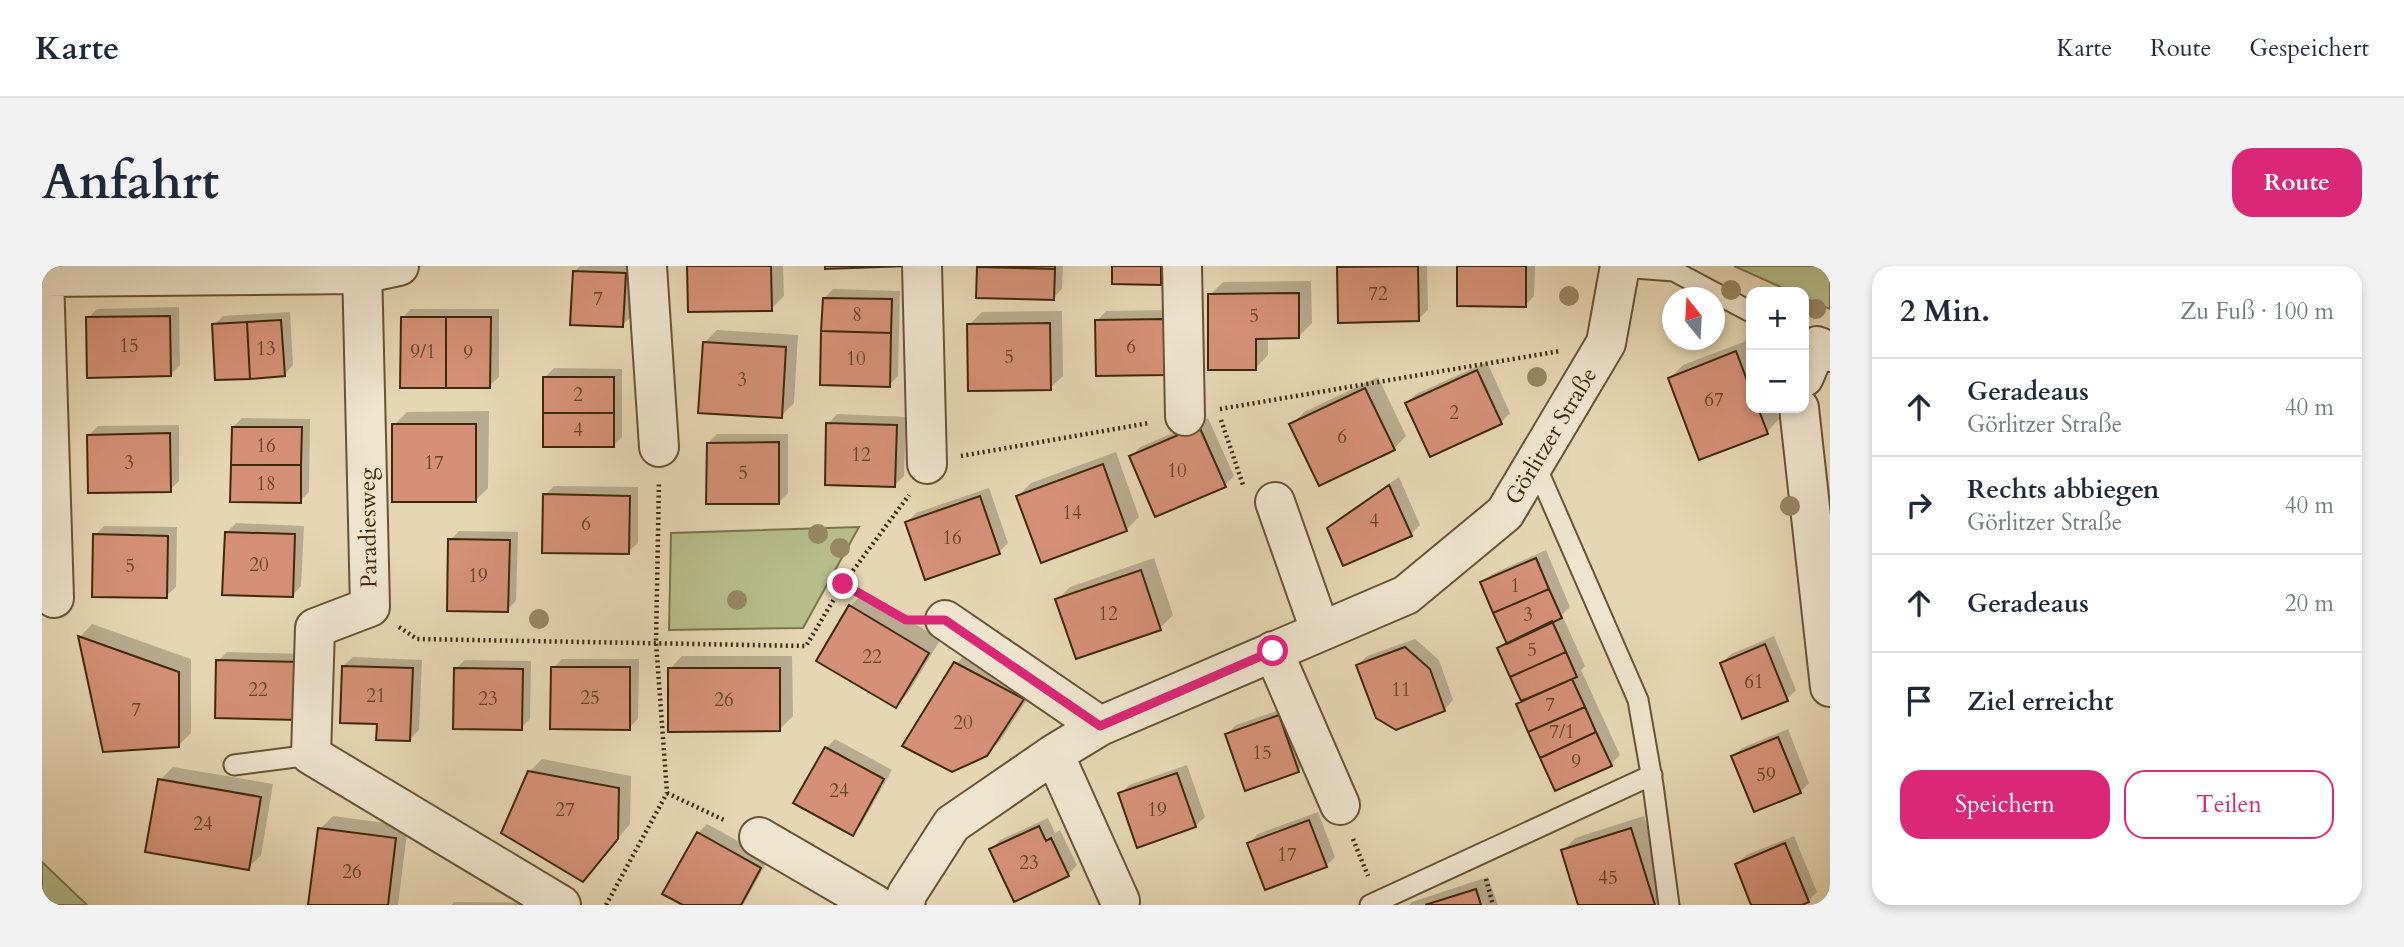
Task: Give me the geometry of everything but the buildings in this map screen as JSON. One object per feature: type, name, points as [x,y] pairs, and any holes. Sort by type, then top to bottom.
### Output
[{"type":"street","points":[[54,598],[43,277],[362,270],[399,266]]},
{"type":"street","points":[[648,266],[659,447]]},
{"type":"street","points":[[922,266],[926,464]]},
{"type":"street","points":[[1182,266],[1201,413]]},
{"type":"street","name":"Görlitzer Straße","points":[[905,905],[907,894],[952,824],[1054,754],[1100,726],[1406,595],[1505,513],[1605,343],[1620,266]]},
{"type":"street","name":"Paradiesweg","points":[[311,755],[315,628],[370,607],[362,270]]},
{"type":"street","points":[[1800,413],[1829,668]]},
{"type":"street","points":[[1275,502],[1320,630]]},
{"type":"street","points":[[945,620],[1100,726]]},
{"type":"street","points":[[1273,651],[1340,805]]},
{"type":"street","points":[[1054,754],[1120,901]]},
{"type":"street","points":[[311,755],[561,905]]},
{"type":"street","points":[[759,837],[877,905]]},
{"type":"lane","points":[[1620,266],[1674,271],[1746,309]]},
{"type":"lane","points":[[1535,464],[1638,700],[1652,775],[1669,905]]},
{"type":"lane","points":[[234,765],[311,755]]},
{"type":"lane","points":[[1374,903],[1652,775]]},
{"type":"path","points":[[1201,413],[1245,491],[1275,502]]},
{"type":"path","points":[[606,905],[667,793],[656,642],[659,447]]},
{"type":"path","points":[[370,607],[417,639],[806,646],[843,584],[906,620],[945,620]]},
{"type":"path","points":[[667,793],[759,837]]},
{"type":"path","points":[[1340,805],[1374,903]]},
{"type":"green space","points":[[1734,266],[1830,266],[1830,309],[1809,300],[1809,287],[1781,287]]},
{"type":"green space","points":[[859,527],[803,628],[669,630],[671,533]]},
{"type":"green space","points":[[42,862],[87,905],[42,905]]},
{"type":"route","points":[[843,584],[906,620],[945,620],[1100,726],[1273,651]]}]
